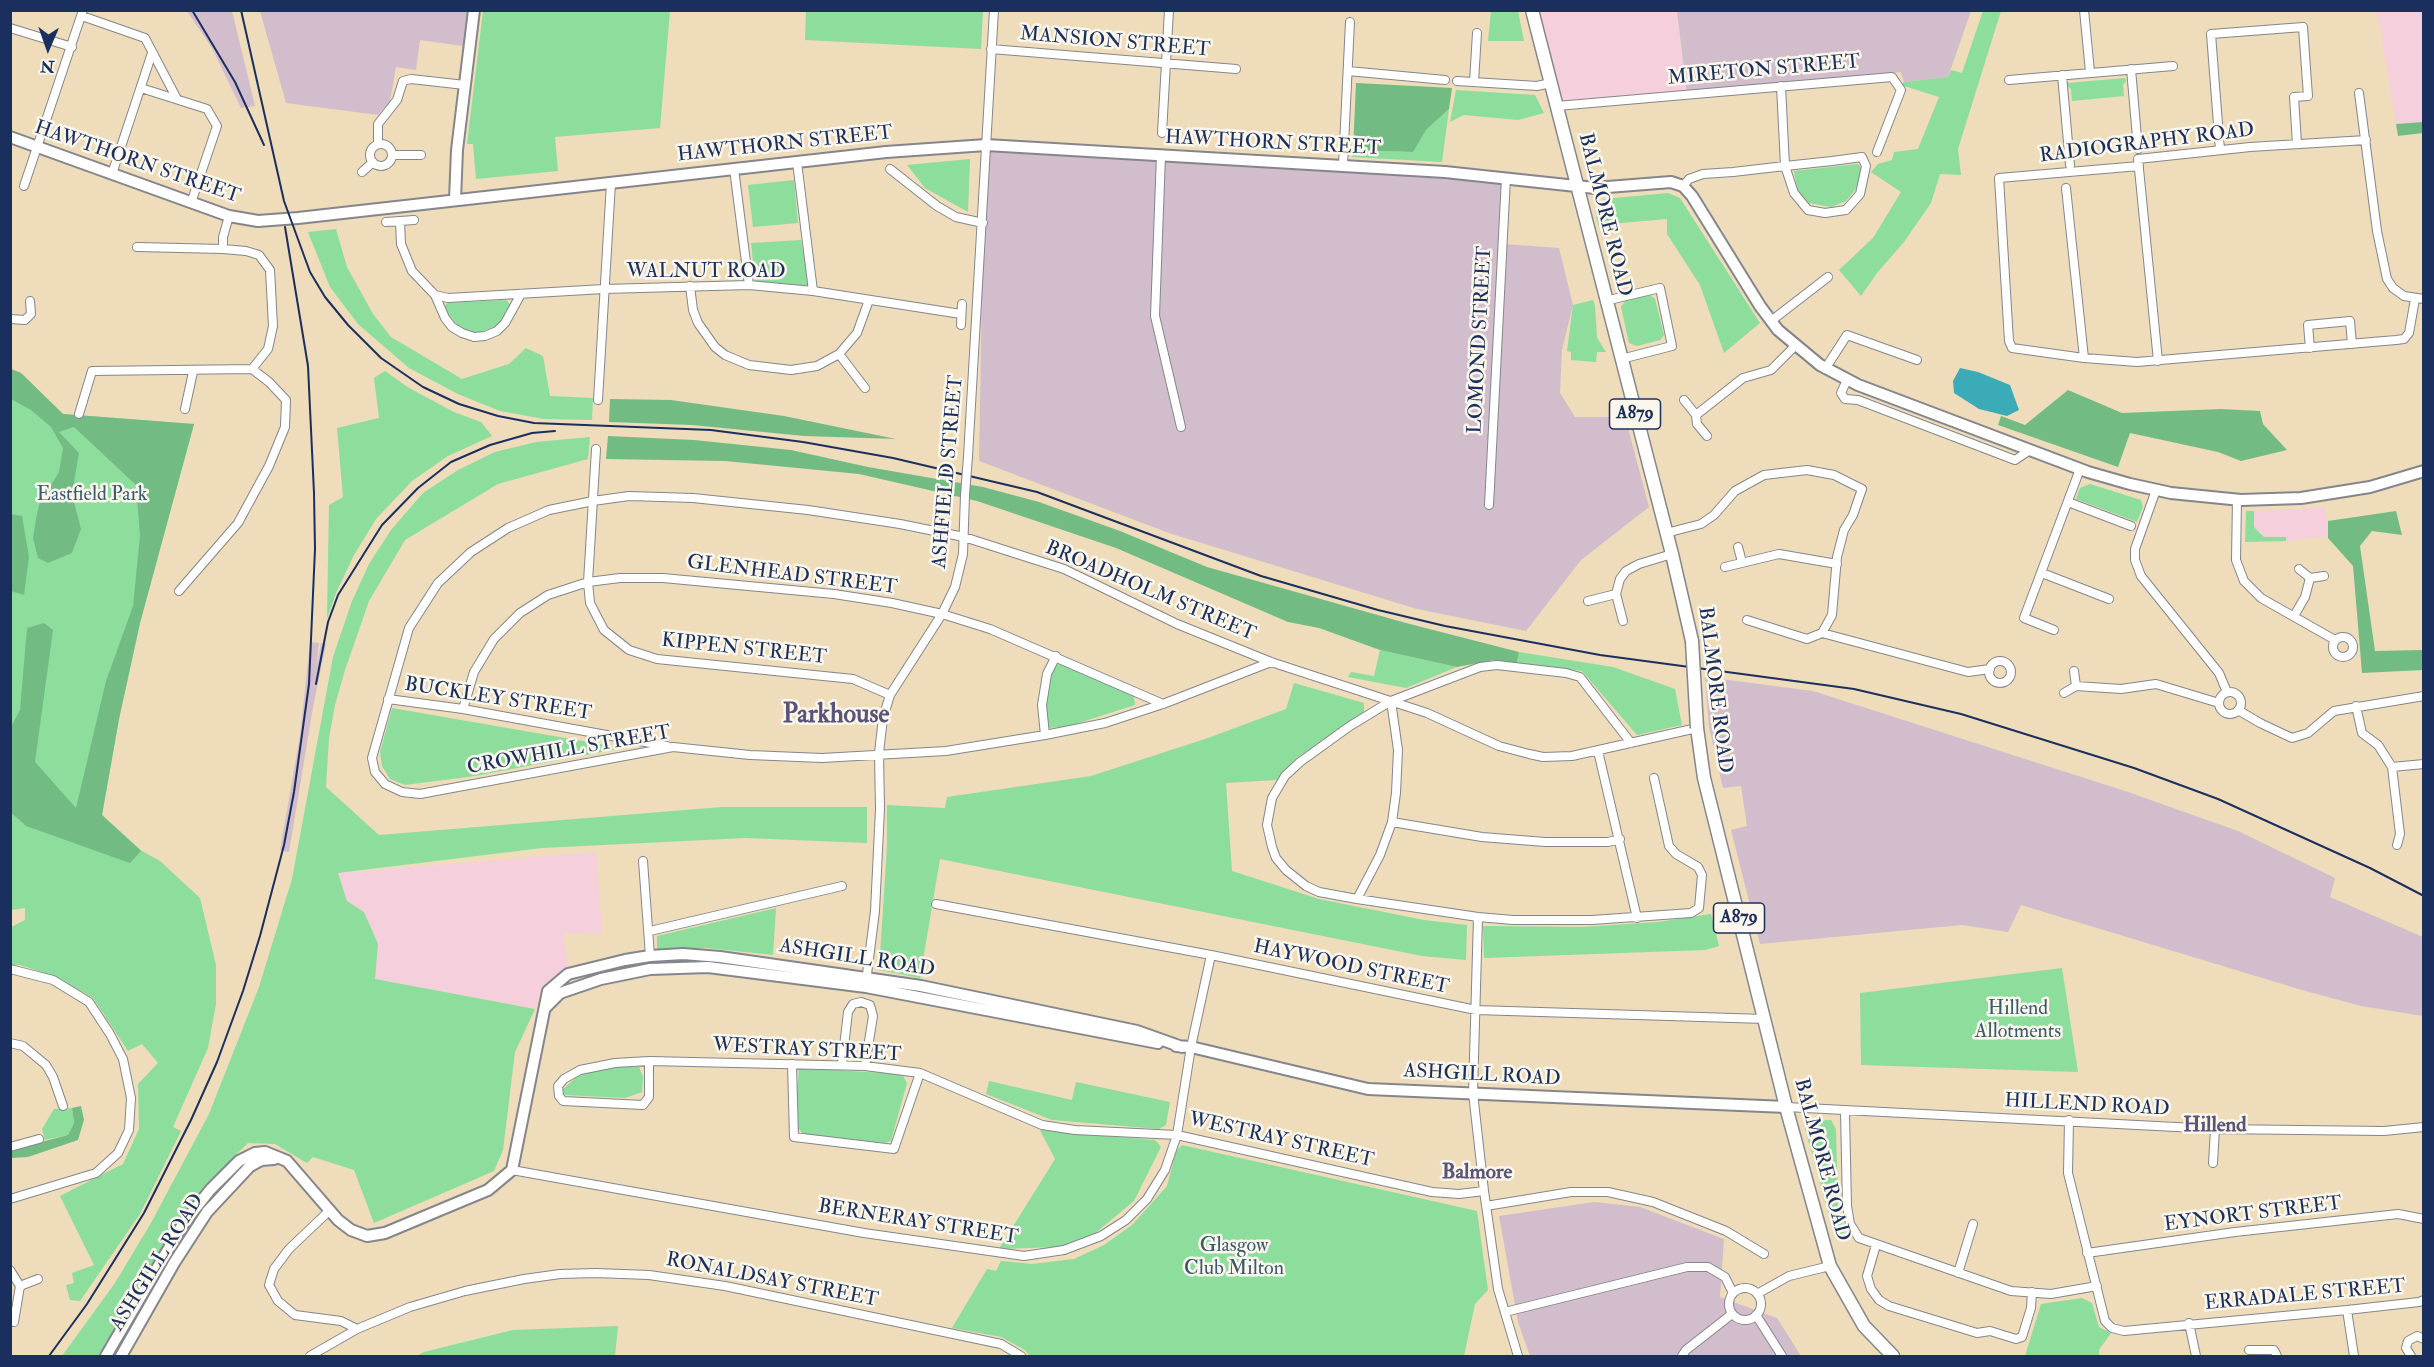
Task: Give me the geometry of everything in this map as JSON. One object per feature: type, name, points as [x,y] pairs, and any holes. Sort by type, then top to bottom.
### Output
[{"type":"main road","name":"BALMORE ROAD","points":[[1532,10],[1605,301],[1672,554],[1692,641],[1698,728],[1707,788],[1785,1107],[1830,1266],[1864,1326],[1893,1356]]},
{"type":"street","points":[[455,200],[457,150],[474,10]]},
{"type":"street","name":"ASHFIELD STREET","points":[[866,982],[875,911],[880,809],[879,753],[883,718],[890,695],[942,614],[959,574],[964,537],[994,10]]},
{"type":"street","points":[[1162,133],[1169,10]]},
{"type":"street","points":[[2084,10],[2090,72]]},
{"type":"street","points":[[24,186],[82,13],[145,38],[177,99]]},
{"type":"street","points":[[1343,165],[1350,22]]},
{"type":"street","points":[[2220,150],[2211,34],[2303,27],[2308,96],[2294,97],[2297,144]]},
{"type":"street","points":[[10,28],[72,47]]},
{"type":"street","points":[[1474,82],[1477,33]]},
{"type":"street","name":"MANSION STREET","points":[[992,49],[1236,69]]},
{"type":"street","points":[[112,174],[152,53]]},
{"type":"street","points":[[2009,80],[2173,66]]},
{"type":"street","points":[[2131,69],[2138,149]]},
{"type":"street","points":[[1348,71],[1445,80]]},
{"type":"street","points":[[2062,75],[2070,165]]},
{"type":"street","name":"MIRETON STREET","points":[[1557,106],[1892,76],[1900,90],[1877,152]]},
{"type":"street","points":[[373,162],[371,152],[378,144],[378,124],[397,100],[403,81],[411,79],[465,85]]},
{"type":"street","points":[[1457,81],[1537,86],[1551,82]]},
{"type":"street","points":[[1780,86],[1785,166],[1794,193],[1808,210],[1826,213],[1846,210],[1860,194],[1866,166],[1862,157],[1785,166],[1703,174],[1689,179],[1683,186],[1692,196],[1771,321],[1795,346],[1826,369],[1846,380],[2080,469],[2156,490],[2237,499],[2270,500],[2321,496],[2370,487],[2424,471]]},
{"type":"street","points":[[141,88],[207,109],[217,126],[191,203]]},
{"type":"street","points":[[2359,93],[2377,231],[2387,279],[2393,288],[2404,296],[2420,299]]},
{"type":"street","name":"HAWTHORN STREET","points":[[10,137],[228,216],[249,220],[272,220],[940,147],[986,145],[1343,165],[1506,178],[1595,188],[1662,182],[1683,186]]},
{"type":"street","name":"RADIOGRAPHY ROAD","points":[[2366,140],[2220,150],[2139,159],[2139,166],[1999,178],[2009,341],[2012,348],[2085,358],[2137,362],[2352,345],[2404,339],[2409,333],[2420,299]]},
{"type":"street","points":[[373,162],[383,165],[390,162],[392,155],[388,146],[378,144]]},
{"type":"street","points":[[392,155],[421,155]]},
{"type":"street","points":[[1161,155],[1155,316],[1181,427]]},
{"type":"street","points":[[362,172],[373,162]]},
{"type":"street","points":[[797,162],[813,291]]},
{"type":"street","points":[[2139,166],[2157,361]]},
{"type":"street","points":[[734,169],[749,285]]},
{"type":"street","points":[[890,169],[937,206],[956,217],[982,223]]},
{"type":"street","name":"LOMOND STREET","points":[[1489,505],[1506,178]]},
{"type":"street","points":[[598,400],[611,183]]},
{"type":"street","points":[[2066,188],[2085,358]]},
{"type":"street","points":[[223,249],[228,216]]},
{"type":"street","points":[[386,222],[414,219]]},
{"type":"street","points":[[400,221],[401,244],[405,258],[412,271],[435,295],[445,318],[452,327],[474,337],[485,336],[497,331],[506,323],[521,294]]},
{"type":"street","points":[[137,247],[223,249],[246,251],[259,255],[270,270],[273,326],[268,349],[252,369]]},
{"type":"street","points":[[1771,321],[1828,277]]},
{"type":"street","name":"WALNUT ROAD","points":[[435,295],[448,298],[604,289],[749,285],[813,291],[961,314]]},
{"type":"street","points":[[690,286],[693,310],[705,336],[715,347],[749,365],[791,370],[817,366],[838,354],[857,333],[869,300]]},
{"type":"street","points":[[1605,301],[1660,288],[1672,346],[1621,359]]},
{"type":"street","points":[[10,319],[25,320],[31,314],[30,301]]},
{"type":"street","points":[[961,325],[962,304]]},
{"type":"street","points":[[2310,348],[2308,325],[2350,321],[2352,345]]},
{"type":"street","points":[[1826,369],[1848,335],[1917,360]]},
{"type":"street","points":[[1696,415],[1743,378],[1771,370],[1795,346]]},
{"type":"street","points":[[838,354],[865,388]]},
{"type":"street","points":[[80,414],[92,371],[193,372],[252,369],[269,382],[286,400],[285,427],[269,466],[238,523],[179,591]]},
{"type":"street","points":[[185,409],[193,372]]},
{"type":"street","points":[[1846,380],[1841,393],[1845,399],[1858,400],[2016,460],[2030,450]]},
{"type":"street","points":[[1684,400],[1696,415],[1697,424],[1707,436]]},
{"type":"street","name":"KIPPEN STREET","points":[[596,449],[588,582],[590,603],[604,630],[629,650],[657,659],[853,680],[890,695]]},
{"type":"street","points":[[2054,630],[2024,618],[2080,469]]},
{"type":"street","points":[[1666,533],[1701,524],[1714,515],[1735,491],[1764,475],[1807,470],[1834,476],[1862,489],[1844,530],[1837,564],[1832,615],[1822,633]]},
{"type":"street","points":[[2156,490],[2135,549],[2136,560],[2142,576],[2219,673],[2227,692]]},
{"type":"street","name":"BROADHOLM STREET","points":[[388,699],[409,628],[438,583],[471,552],[508,528],[549,510],[629,496],[693,498],[808,510],[900,524],[964,537],[1064,569],[1177,624],[1271,662],[1435,716],[1514,751],[1543,757],[1558,757],[1598,751],[1698,728]]},
{"type":"street","points":[[2237,499],[2235,560],[2244,581],[2261,598],[2335,640]]},
{"type":"street","points":[[2068,502],[2130,526]]},
{"type":"street","points":[[1738,547],[1742,561]]},
{"type":"street","points":[[1623,621],[1616,594],[1626,571],[1639,564],[1672,554]]},
{"type":"street","points":[[1725,567],[1742,561],[1779,554],[1837,564]]},
{"type":"street","points":[[2299,569],[2310,578],[2324,576]]},
{"type":"street","points":[[2042,573],[2109,599]]},
{"type":"street","name":"GLENHEAD STREET","points":[[463,709],[474,672],[494,639],[520,613],[548,595],[588,582],[620,578],[663,578],[834,594],[942,614],[990,629],[1162,704]]},
{"type":"street","points":[[2294,616],[2305,597],[2310,578]]},
{"type":"street","points":[[1588,601],[1616,594]]},
{"type":"street","points":[[1748,620],[1807,639],[1822,633],[1968,672],[1990,669]]},
{"type":"street","points":[[1045,735],[1042,705],[1047,674],[1056,656]]},
{"type":"street","name":"CROWHILL STREET","points":[[388,699],[372,758],[375,772],[385,784],[402,792],[420,794],[673,747],[783,758],[822,758],[946,750],[1045,735],[1105,723],[1162,704],[1271,662]]},
{"type":"street","points":[[1631,743],[1580,677],[1566,673],[1497,665],[1480,667],[1391,701],[1350,726],[1300,762],[1278,786],[1268,810],[1267,825],[1272,847],[1276,858],[1286,870],[1306,886],[1319,892],[1478,921],[1637,918],[1696,911],[1700,903],[1702,876],[1698,867],[1676,854],[1669,846],[1654,778]]},
{"type":"street","points":[[2074,671],[2076,686]]},
{"type":"street","points":[[2064,693],[2076,686],[2121,689],[2156,684],[2219,703]]},
{"type":"street","points":[[2227,692],[2239,697],[2241,704],[2238,710],[2228,714],[2222,710],[2219,703],[2221,696],[2227,692]]},
{"type":"street","points":[[2238,710],[2292,738],[2308,733],[2334,711],[2424,696]]},
{"type":"street","name":"BUCKLEY STREET","points":[[388,699],[463,709],[673,747]]},
{"type":"street","points":[[1357,899],[1380,855],[1392,822],[1398,760],[1391,701]]},
{"type":"street","points":[[2356,706],[2362,733],[2378,745],[2392,767],[2400,834],[2397,845]]},
{"type":"street","points":[[1598,751],[1637,918]]},
{"type":"street","points":[[2392,767],[2424,764]]},
{"type":"street","points":[[1392,822],[1492,838],[1568,842],[1620,839]]},
{"type":"street","points":[[643,861],[650,931],[650,956]]},
{"type":"street","points":[[650,931],[842,886]]},
{"type":"street","name":"HAYWOOD STREET","points":[[936,904],[1211,956],[1476,1010],[1765,1019]]},
{"type":"street","points":[[1478,921],[1473,1093],[1498,1289],[1518,1356]]},
{"type":"street","name":"ASHGILL ROAD","points":[[512,1170],[529,1095],[548,990],[568,974],[626,960],[684,954],[720,957],[866,982],[1131,1040],[1186,1047],[1368,1089],[1785,1107]]},
{"type":"street","name":"BERNERAY STREET","points":[[512,1170],[864,1233],[1024,1256],[1064,1250],[1101,1236],[1126,1220],[1147,1198],[1165,1170],[1177,1135],[1186,1047],[1211,956]]},
{"type":"street","name":"ASHGILL ROAD","points":[[543,1010],[560,993],[601,980],[651,969],[708,967],[866,982]]},
{"type":"street","points":[[10,969],[53,980],[89,1002],[123,1059],[131,1098],[129,1130],[118,1153],[96,1173],[10,1199]]},
{"type":"street","points":[[842,1064],[848,1012],[853,1004],[861,1002],[870,1005],[873,1016],[866,1066]]},
{"type":"street","points":[[10,1043],[23,1046],[46,1065],[53,1077],[63,1106]]},
{"type":"street","name":"WESTRAY STREET","points":[[649,1061],[649,1098],[643,1105],[563,1101],[559,1096],[558,1086],[564,1079],[580,1070],[615,1063],[649,1061],[866,1066],[920,1073],[1042,1125],[1075,1130],[1177,1135],[1432,1192],[1459,1194],[1484,1191]]},
{"type":"street","points":[[792,1064],[794,1137],[894,1149],[920,1073]]},
{"type":"street","name":"HILLEND ROAD","points":[[1785,1107],[1845,1112],[2069,1120],[2215,1129],[2384,1131],[2424,1126]]},
{"type":"street","points":[[1845,1112],[1847,1206],[1850,1224],[1859,1238],[2011,1291],[2051,1294],[2097,1286],[2086,1253],[2068,1173],[2069,1120]]},
{"type":"street","points":[[2213,1163],[2215,1129]]},
{"type":"street","points":[[10,1147],[39,1139]]},
{"type":"street","name":"ASHGILL ROAD","points":[[106,1356],[183,1224],[210,1190],[239,1161],[255,1153],[265,1152],[287,1161]]},
{"type":"street","name":"ASHGILL ROAD","points":[[121,1356],[174,1263],[207,1212],[250,1166],[268,1158],[287,1161]]},
{"type":"street","points":[[287,1161],[351,1230],[367,1236],[384,1233],[488,1190],[512,1170]]},
{"type":"street","points":[[1486,1206],[1571,1192],[1608,1192],[1653,1202],[1716,1227],[1764,1254]]},
{"type":"street","points":[[330,1210],[289,1250],[274,1269],[269,1285],[278,1301],[295,1315],[341,1321],[357,1329]]},
{"type":"street","name":"EYNORT STREET","points":[[2086,1253],[2235,1232],[2398,1214],[2424,1219]]},
{"type":"street","points":[[1958,1273],[1973,1224]]},
{"type":"street","points":[[1876,1245],[1867,1276],[1871,1289],[1879,1300],[1888,1306],[1977,1333],[1990,1331],[2016,1339],[2022,1337],[2031,1308],[2032,1292]]},
{"type":"street","points":[[1757,1294],[1789,1276],[1830,1266]]},
{"type":"street","points":[[1505,1312],[1687,1267],[1708,1267],[1725,1277],[1733,1293]]},
{"type":"street","points":[[10,1270],[20,1286],[14,1322]]},
{"type":"street","name":"RONALDSAY STREET","points":[[310,1356],[357,1329],[410,1307],[465,1291],[560,1274],[639,1275],[725,1286],[1000,1344],[1021,1356]]},
{"type":"street","points":[[20,1286],[38,1279]]},
{"type":"street","name":"ERRADALE STREET","points":[[2097,1286],[2105,1321],[2112,1328],[2124,1331],[2189,1323],[2347,1310],[2424,1300]]},
{"type":"street","points":[[1748,1288],[1757,1294],[1760,1307],[1756,1315],[1746,1320],[1732,1314],[1729,1305],[1733,1293],[1748,1288]]},
{"type":"street","points":[[2347,1310],[2354,1356]]},
{"type":"street","points":[[1682,1356],[1686,1350],[1732,1314]]},
{"type":"street","points":[[1756,1315],[1782,1356]]},
{"type":"street","points":[[2189,1323],[2196,1356]]},
{"type":"street","points":[[2411,1356],[2406,1348],[2408,1341],[2417,1336],[2424,1339]]},
{"type":"street","points":[[2249,1350],[2274,1350],[2277,1356]]},
{"type":"shaded area","points":[[187,11],[232,11],[255,106],[241,108],[212,48]]},
{"type":"shaded area","points":[[260,11],[469,11],[463,46],[420,40],[416,70],[396,67],[390,101],[378,115],[286,103]]},
{"type":"shaded area","points":[[1528,11],[1677,11],[1686,91],[1556,103]]},
{"type":"shaded area","points":[[1677,11],[1971,11],[1948,77],[1904,82],[1901,72],[1687,94]]},
{"type":"shaded area","points":[[2377,11],[2423,11],[2423,122],[2396,124]]},
{"type":"shaded area","points":[[986,145],[1506,178],[1504,244],[1559,248],[1573,305],[1562,350],[1560,393],[1575,417],[1625,417],[1649,507],[1581,560],[1526,631],[1417,609],[1169,533],[979,461]]},
{"type":"shaded area","points":[[2325,507],[2328,536],[2286,541],[2245,542],[2246,511]]},
{"type":"shaded area","points":[[310,642],[319,643],[316,671],[321,643],[326,644],[289,852],[280,850],[300,736]]},
{"type":"shaded area","points":[[1705,677],[1813,691],[2125,791],[2238,831],[2335,878],[2330,897],[2423,937],[2423,1016],[2361,1006],[2302,990],[2021,905],[2008,932],[1962,925],[1760,944],[1731,830],[1747,826],[1741,786],[1723,788],[1709,727]]},
{"type":"shaded area","points":[[596,852],[602,934],[563,933],[568,967],[547,982],[540,991],[535,1009],[375,979],[378,944],[364,912],[347,901],[338,873]]},
{"type":"shaded area","points":[[1594,1202],[1640,1207],[1724,1239],[1720,1297],[1777,1318],[1801,1356],[1530,1356],[1518,1322],[1499,1216]]},
{"type":"green space","points":[[483,11],[670,11],[660,128],[555,137],[558,171],[476,179],[473,144],[467,144]]},
{"type":"green space","points":[[806,11],[983,11],[981,49],[805,40]]},
{"type":"green space","points":[[1491,11],[1518,11],[1524,41],[1488,41]]},
{"type":"green space","points":[[1983,11],[2001,11],[1958,149],[1961,175],[1940,174],[1931,203],[1904,242],[1877,273],[1861,296],[1839,270],[1873,238],[1901,192],[1871,172],[1878,164],[1892,160],[1894,152],[1918,149],[1939,97],[1901,85],[1904,82],[1948,77],[1951,70],[1962,73]]},
{"type":"green space","points":[[2125,78],[2124,96],[2072,101],[2071,89],[2067,86],[2067,83]]},
{"type":"green space","points":[[1356,83],[1452,88],[1449,109],[1426,130],[1413,152],[1353,150]]},
{"type":"green space","points":[[1456,90],[1535,95],[1544,113],[1518,120],[1464,115],[1450,122]]},
{"type":"green space","points":[[1449,109],[1442,162],[1352,157],[1353,150],[1412,152],[1426,130]]},
{"type":"green space","points":[[2423,122],[2423,133],[2398,136],[2396,124]]},
{"type":"green space","points":[[970,159],[968,212],[925,188],[907,165]]},
{"type":"green space","points":[[1858,164],[1862,169],[1856,189],[1846,201],[1831,207],[1809,203],[1797,190],[1794,171]]},
{"type":"green space","points":[[794,180],[798,223],[753,227],[748,185]]},
{"type":"green space","points":[[1668,193],[1680,198],[1760,323],[1724,353],[1700,285],[1667,234],[1667,219],[1598,225],[1595,210],[1604,199]]},
{"type":"green space","points":[[336,229],[347,267],[373,314],[391,337],[462,379],[509,364],[526,348],[543,356],[550,396],[593,398],[592,420],[544,419],[500,411],[458,394],[409,368],[358,324],[330,287],[308,232]]},
{"type":"green space","points":[[801,240],[809,286],[755,281],[751,243]]},
{"type":"green space","points":[[1650,295],[1655,299],[1664,335],[1660,340],[1637,346],[1629,343],[1621,307],[1625,301]]},
{"type":"green space","points":[[506,300],[511,305],[497,326],[478,333],[459,327],[443,308],[447,303]]},
{"type":"green space","points":[[1593,300],[1597,338],[1606,352],[1597,352],[1596,362],[1571,360],[1571,352],[1567,351],[1573,305]]},
{"type":"green space","name":"Eastfield Park","points":[[10,369],[21,373],[63,414],[194,424],[140,623],[119,719],[102,815],[142,851],[160,861],[200,898],[216,965],[216,1004],[208,1048],[173,1127],[181,1131],[140,1214],[80,1301],[70,1300],[66,1285],[74,1283],[72,1273],[94,1265],[60,1196],[123,1164],[139,1129],[138,1084],[158,1063],[142,1044],[128,1051],[93,998],[57,977],[20,965],[11,965],[11,927],[25,920],[25,908],[11,910],[11,813],[26,826],[11,803]]},
{"type":"green space","points":[[11,369],[21,373],[63,414],[194,424],[140,623],[119,719],[102,815],[141,851],[130,863],[26,826],[11,813],[10,729],[20,710],[27,628],[44,623],[53,630],[35,762],[76,808],[106,681],[133,606],[140,536],[136,485],[74,427],[59,432],[79,453],[72,494],[81,529],[72,553],[48,563],[38,558],[33,538],[39,505],[59,472],[63,448],[51,427],[31,410],[11,399]]},
{"type":"green space","points":[[385,371],[409,388],[454,412],[481,422],[492,436],[448,456],[412,481],[376,519],[354,555],[336,593],[327,619],[329,505],[343,497],[337,428],[379,418],[374,378]]},
{"type":"green space","points":[[2068,390],[2122,413],[2221,409],[2260,411],[2263,424],[2287,450],[2241,461],[2218,452],[2130,433],[2118,467],[1998,425],[2001,416],[2025,425]]},
{"type":"green space","points":[[610,399],[671,400],[784,416],[896,439],[804,436],[692,425],[609,422]]},
{"type":"green space","points":[[608,436],[694,440],[791,450],[868,467],[983,487],[1039,502],[1120,531],[1207,567],[1519,652],[1517,663],[1494,660],[1457,667],[1380,650],[1319,628],[1288,622],[1116,548],[977,501],[859,474],[725,461],[606,459]]},
{"type":"green space","points":[[590,437],[588,459],[498,484],[405,540],[369,601],[345,670],[329,738],[326,787],[379,835],[722,807],[867,807],[867,843],[746,838],[542,848],[338,873],[347,901],[364,912],[378,944],[375,979],[535,1009],[515,1052],[503,1150],[494,1171],[374,1223],[354,1170],[313,1157],[307,1163],[275,1144],[248,1143],[203,1187],[178,1225],[102,1356],[62,1356],[115,1283],[151,1223],[209,1114],[259,987],[292,879],[333,657],[352,601],[369,564],[391,530],[423,493],[458,470],[495,452],[536,442]]},
{"type":"green space","points":[[2090,484],[2141,500],[2143,507],[2137,522],[2076,499],[2080,488]]},
{"type":"green space","points":[[2246,511],[2254,511],[2254,527],[2264,537],[2286,537],[2286,541],[2245,542]]},
{"type":"green space","points":[[2396,511],[2402,535],[2372,531],[2360,546],[2375,651],[2423,650],[2423,670],[2362,673],[2353,566],[2328,538],[2328,521]]},
{"type":"green space","points":[[10,514],[22,516],[29,557],[24,595],[11,591]]},
{"type":"green space","points":[[1380,650],[1457,667],[1406,688],[1348,677],[1351,672],[1374,676]]},
{"type":"green space","points":[[1519,652],[1613,667],[1675,689],[1682,725],[1637,735],[1582,671],[1517,663]]},
{"type":"green space","points":[[1056,662],[1134,696],[1135,705],[1066,727],[1047,728],[1044,707],[1049,680]]},
{"type":"green space","points":[[1294,683],[1364,703],[1364,714],[1295,759],[1277,780],[1226,783],[1232,871],[1319,899],[1424,920],[1467,925],[1466,960],[1422,956],[940,859],[920,978],[879,970],[887,847],[887,805],[945,808],[947,797],[1091,776],[1208,738],[1286,709]]},
{"type":"green space","points":[[392,708],[623,748],[475,776],[405,785],[390,779],[382,766],[380,752]]},
{"type":"green space","points":[[776,908],[773,955],[707,948],[657,949],[657,936]]},
{"type":"green space","points":[[1711,914],[1719,946],[1705,950],[1484,958],[1483,926],[1582,927],[1658,922]]},
{"type":"green space","name":"Hillend Allotments","points":[[2062,968],[2078,1072],[1861,1065],[1860,993]]},
{"type":"green space","points":[[611,1066],[639,1067],[643,1077],[642,1092],[625,1098],[564,1095],[562,1090],[578,1076]]},
{"type":"green space","points":[[799,1068],[902,1074],[907,1083],[891,1141],[880,1144],[803,1134],[795,1124]]},
{"type":"green space","points":[[989,1081],[1072,1100],[1076,1082],[1170,1102],[1166,1125],[1159,1129],[1052,1120],[986,1094]]},
{"type":"green space","points":[[81,1106],[84,1120],[78,1140],[28,1157],[11,1158],[11,1150],[68,1135],[74,1123],[72,1108]]},
{"type":"green space","points":[[72,1108],[74,1123],[68,1135],[45,1140],[42,1129],[54,1109]]},
{"type":"green space","points":[[1831,1120],[1836,1129],[1838,1210],[1845,1232],[1835,1237],[1805,1129],[1809,1121]]},
{"type":"green space","points":[[1040,1130],[1155,1140],[1161,1147],[1134,1201],[1094,1234],[1060,1247],[999,1249],[1055,1159]]},
{"type":"green space","name":"Glasgow Club Milton","points":[[1182,1145],[1477,1211],[1488,1290],[1475,1304],[1464,1356],[1030,1356],[1025,1350],[1001,1337],[952,1328],[987,1269],[996,1271],[1001,1261],[1032,1264],[1074,1259],[1104,1245],[1132,1225],[1167,1186],[1176,1151]]},
{"type":"green space","points":[[2082,1298],[2092,1303],[2099,1327],[2111,1333],[2099,1350],[2099,1356],[2025,1356],[2041,1304]]},
{"type":"green space","points":[[618,1326],[615,1356],[416,1356],[513,1330]]},
{"type":"water","points":[[1960,368],[1978,372],[2010,385],[2019,410],[2007,416],[1979,409],[1954,393],[1953,381]]},
{"type":"railway","points":[[192,10],[235,82],[264,145]]},
{"type":"railway","points":[[241,10],[284,201],[310,272],[325,297],[348,325],[381,358],[423,387],[459,404],[498,416],[534,423],[711,430],[803,442],[893,458],[1037,492],[1261,576],[1378,610],[1445,626],[1600,655],[1854,689],[1961,714],[2134,768],[2218,799],[2370,868],[2424,896]]},
{"type":"railway","points":[[49,1356],[87,1304],[144,1213],[191,1120],[217,1062],[243,991],[284,845],[309,684],[315,549],[308,366],[285,227]]},
{"type":"railway","points":[[316,684],[328,622],[338,595],[382,525],[418,488],[451,462],[490,445],[532,433],[555,431]]},
{"type":"district","name":"Parkhouse","points":[[836,716]]},
{"type":"district","name":"Hillend","points":[[2215,1126]]},
{"type":"district","name":"Balmore","points":[[1477,1173]]}]
